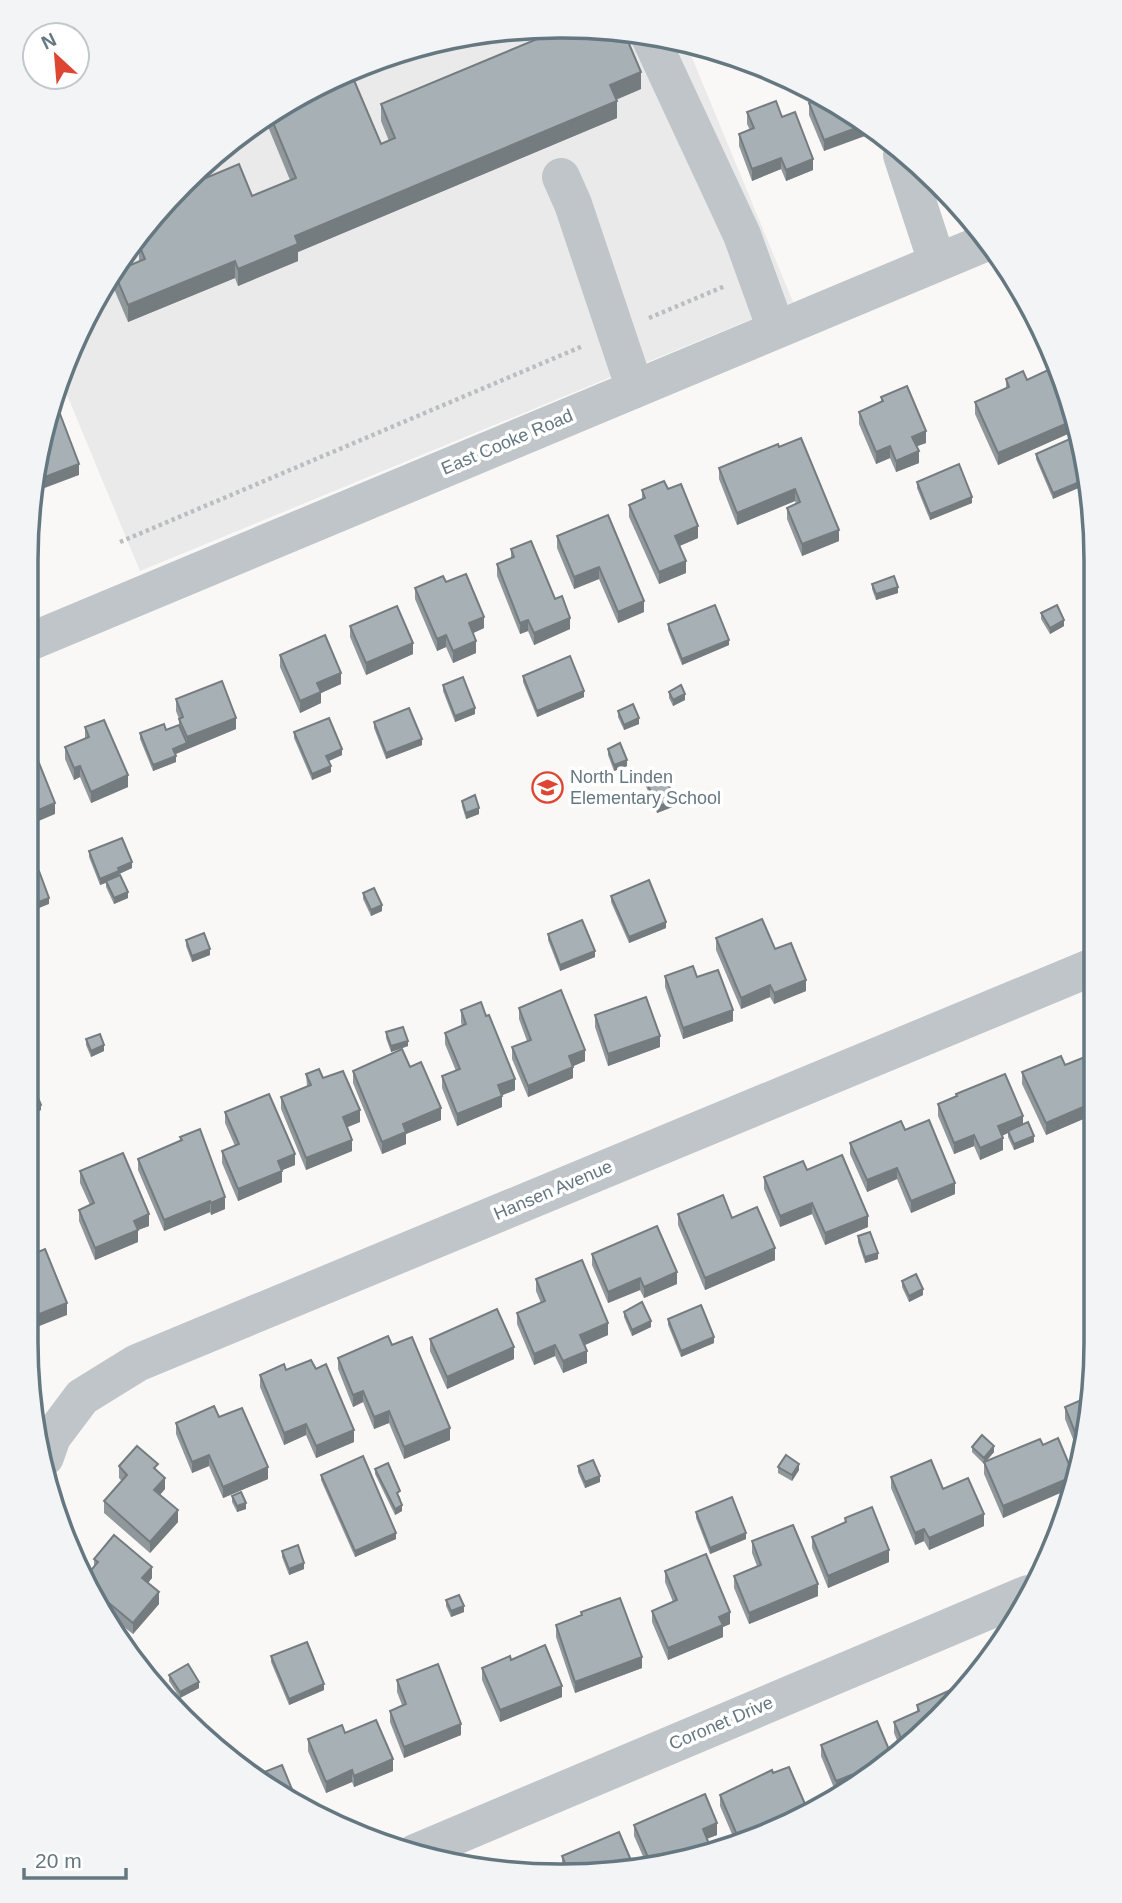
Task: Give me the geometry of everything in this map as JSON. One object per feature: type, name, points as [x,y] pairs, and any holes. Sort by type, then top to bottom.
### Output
[{"type":"street","points":[[655,48],[742,235],[776,329]]},
{"type":"street","points":[[906,168],[937,262]]},
{"type":"street","points":[[561,177],[573,204],[635,389]]},
{"type":"street","name":"East Cooke Road","points":[[38,638],[978,246]]},
{"type":"street","name":"Hansen Avenue","points":[[49,1445],[52,1437],[82,1397],[137,1363],[1084,971]]},
{"type":"street","name":"Coronet Drive","points":[[428,1847],[1015,1599]]},
{"type":"path","points":[[120,542],[756,272]]},
{"type":"shaded area","points":[[561,38],[629,43],[691,55],[793,302],[140,571],[66,393],[92,330],[127,271],[168,216],[216,168],[271,127],[330,92],[393,66],[426,56],[493,43]]},
{"type":"building","points":[[561,38],[629,43],[641,72],[610,85],[617,101],[295,236],[298,244],[238,269],[235,261],[128,305],[119,284],[131,265],[145,259],[141,250],[168,216],[206,178],[239,164],[252,196],[296,178],[274,125],[354,81],[381,144],[395,138],[381,104],[536,39]]},
{"type":"building","points":[[776,101],[782,117],[795,112],[813,159],[786,170],[781,158],[752,169],[739,134],[754,128],[747,112]]},
{"type":"building","points":[[809,103],[822,109],[854,129],[824,140]]},
{"type":"building","points":[[1047,370],[1065,424],[998,453],[975,402],[1009,387],[1006,379],[1023,371],[1027,380]]},
{"type":"building","points":[[907,386],[926,431],[912,437],[919,451],[896,461],[890,446],[876,452],[859,412],[883,401],[881,397]]},
{"type":"building","points":[[60,413],[79,464],[46,477]]},
{"type":"building","points":[[801,438],[839,530],[802,544],[787,508],[800,502],[795,489],[737,513],[719,468],[778,444],[779,447]]},
{"type":"building","points":[[1069,439],[1077,483],[1053,493],[1036,454]]},
{"type":"building","points":[[959,464],[972,497],[930,514],[917,482]]},
{"type":"building","points":[[664,481],[668,489],[681,484],[698,526],[675,536],[686,561],[659,572],[629,505],[645,498],[642,490]]},
{"type":"building","points":[[608,515],[644,601],[618,612],[599,567],[574,577],[557,536]]},
{"type":"building","points":[[531,541],[555,599],[562,596],[570,618],[534,633],[528,620],[520,623],[497,564],[514,557],[511,549]]},
{"type":"building","points":[[466,574],[484,617],[469,623],[476,641],[453,651],[446,635],[437,639],[415,588],[443,576],[446,582]]},
{"type":"building","points":[[894,576],[898,587],[876,594],[872,584]]},
{"type":"building","points":[[715,605],[729,640],[682,659],[668,624]]},
{"type":"building","points":[[1057,605],[1064,620],[1050,628],[1041,613]]},
{"type":"building","points":[[397,606],[413,643],[366,663],[350,626]]},
{"type":"building","points":[[325,635],[341,673],[317,683],[321,692],[300,701],[280,655]]},
{"type":"building","points":[[570,656],[584,691],[537,711],[523,676]]},
{"type":"building","points":[[463,677],[475,708],[455,716],[443,685]]},
{"type":"building","points":[[222,681],[236,718],[187,737],[179,719],[183,717],[176,699]]},
{"type":"building","points":[[681,685],[685,694],[673,700],[669,692]]},
{"type":"building","points":[[633,704],[639,718],[624,725],[618,711]]},
{"type":"building","points":[[409,708],[422,739],[386,753],[374,722]]},
{"type":"building","points":[[329,718],[342,749],[326,756],[331,766],[312,774],[294,732]]},
{"type":"building","points":[[104,720],[128,775],[91,792],[80,766],[74,768],[65,747],[89,737],[85,727]]},
{"type":"building","points":[[164,724],[166,730],[179,725],[187,743],[173,749],[176,756],[153,765],[140,733]]},
{"type":"building","points":[[620,743],[627,760],[614,765],[608,749]]},
{"type":"building","points":[[38,760],[55,803],[38,810]]},
{"type":"building","points":[[663,771],[675,800],[657,807],[645,778]]},
{"type":"building","points":[[475,795],[479,808],[466,813],[462,801]]},
{"type":"building","points":[[122,838],[132,862],[100,879],[89,851]]},
{"type":"building","points":[[38,871],[49,898],[38,902]]},
{"type":"building","points":[[120,875],[128,892],[114,898],[106,881]]},
{"type":"building","points":[[649,880],[666,922],[629,937],[611,896]]},
{"type":"building","points":[[374,888],[382,905],[371,910],[363,893]]},
{"type":"building","points":[[762,919],[775,949],[791,943],[806,980],[774,993],[770,985],[741,998],[716,938]]},
{"type":"building","points":[[582,920],[595,951],[560,965],[548,934]]},
{"type":"building","points":[[204,933],[210,949],[192,956],[186,940]]},
{"type":"building","points":[[693,966],[697,977],[718,970],[733,1010],[683,1028],[665,976]]},
{"type":"building","points":[[561,990],[585,1050],[569,1056],[573,1067],[528,1086],[512,1047],[531,1040],[519,1008]]},
{"type":"building","points":[[646,997],[660,1036],[608,1054],[595,1015]]},
{"type":"building","points":[[481,1002],[515,1079],[498,1085],[502,1096],[457,1114],[442,1076],[460,1069],[445,1033],[466,1024],[461,1010]]},
{"type":"building","points":[[403,1027],[408,1041],[391,1046],[386,1032]]},
{"type":"building","points":[[100,1034],[104,1045],[91,1051],[86,1039]]},
{"type":"building","points":[[402,1049],[410,1067],[421,1062],[441,1108],[403,1124],[406,1132],[382,1142],[353,1071]]},
{"type":"building","points":[[1061,1056],[1065,1065],[1084,1057],[1084,1107],[1046,1123],[1022,1072]]},
{"type":"building","points":[[319,1069],[323,1078],[343,1071],[360,1110],[343,1117],[352,1140],[306,1158],[281,1097],[311,1085],[306,1074]]},
{"type":"building","points":[[1005,1074],[1023,1116],[998,1126],[1003,1138],[980,1148],[974,1135],[954,1143],[938,1104]]},
{"type":"building","points":[[269,1094],[295,1154],[278,1161],[282,1171],[238,1189],[222,1151],[239,1144],[225,1112]]},
{"type":"building","points":[[929,1120],[955,1183],[911,1201],[897,1168],[867,1180],[850,1143],[901,1121],[905,1130]]},
{"type":"building","points":[[1028,1122],[1034,1136],[1014,1144],[1008,1131]]},
{"type":"building","points":[[200,1129],[225,1197],[164,1220],[138,1159]]},
{"type":"building","points":[[123,1153],[149,1214],[134,1221],[138,1230],[95,1248],[79,1210],[94,1203],[80,1171]]},
{"type":"building","points":[[842,1155],[868,1216],[825,1233],[812,1203],[780,1216],[764,1177],[803,1161],[807,1170]]},
{"type":"building","points":[[723,1195],[732,1218],[757,1207],[775,1248],[705,1278],[678,1214]]},
{"type":"building","points":[[657,1226],[677,1272],[644,1287],[640,1278],[608,1292],[592,1254]]},
{"type":"building","points":[[870,1232],[878,1253],[865,1257],[858,1236]]},
{"type":"building","points":[[45,1249],[67,1303],[38,1315],[38,1252]]},
{"type":"building","points":[[582,1260],[608,1323],[580,1335],[587,1351],[563,1361],[555,1345],[534,1354],[517,1313],[545,1301],[536,1279]]},
{"type":"building","points":[[916,1274],[923,1289],[909,1296],[902,1281]]},
{"type":"building","points":[[642,1302],[651,1321],[632,1330],[624,1312]]},
{"type":"building","points":[[701,1305],[714,1337],[681,1351],[668,1319]]},
{"type":"building","points":[[497,1309],[514,1347],[447,1377],[430,1339]]},
{"type":"building","points":[[388,1336],[392,1345],[412,1337],[450,1428],[404,1447],[389,1411],[374,1417],[363,1391],[353,1395],[338,1358]]},
{"type":"building","points":[[311,1360],[316,1369],[326,1364],[354,1430],[316,1446],[306,1424],[284,1433],[260,1375],[284,1364],[286,1370]]},
{"type":"building","points":[[1080,1401],[1075,1432],[1065,1407]]},
{"type":"building","points":[[214,1406],[219,1417],[242,1408],[268,1467],[223,1487],[209,1455],[192,1462],[176,1423]]},
{"type":"building","points":[[982,1435],[994,1446],[984,1458],[972,1447]]},
{"type":"building","points":[[1058,1438],[1069,1464],[1065,1480],[1003,1506],[984,1462],[1040,1439],[1043,1445]]},
{"type":"building","points":[[137,1446],[158,1464],[154,1468],[165,1478],[154,1490],[178,1510],[150,1542],[104,1501],[127,1475],[119,1466]]},
{"type":"building","points":[[786,1455],[799,1464],[792,1475],[778,1467]]},
{"type":"building","points":[[363,1456],[396,1533],[355,1551],[321,1475]]},
{"type":"building","points":[[593,1460],[600,1476],[585,1482],[578,1466]]},
{"type":"building","points":[[931,1460],[943,1489],[968,1478],[984,1514],[929,1538],[924,1529],[915,1533],[891,1477]]},
{"type":"building","points":[[388,1463],[400,1491],[397,1493],[402,1505],[395,1509],[375,1469]]},
{"type":"building","points":[[241,1492],[246,1503],[237,1506],[232,1496]]},
{"type":"building","points":[[732,1497],[746,1533],[710,1548],[696,1512]]},
{"type":"building","points":[[872,1507],[889,1550],[828,1576],[812,1537],[846,1522],[845,1518]]},
{"type":"building","points":[[793,1525],[818,1584],[749,1613],[734,1576],[761,1565],[752,1541]]},
{"type":"building","points":[[114,1535],[152,1567],[142,1578],[159,1592],[133,1623],[109,1603],[91,1570],[98,1562],[94,1559]]},
{"type":"building","points":[[298,1545],[304,1563],[289,1569],[282,1551]]},
{"type":"building","points":[[706,1554],[730,1612],[719,1617],[723,1625],[668,1648],[652,1611],[677,1600],[665,1571]]},
{"type":"building","points":[[459,1595],[464,1606],[451,1611],[446,1600]]},
{"type":"building","points":[[620,1598],[642,1657],[575,1682],[556,1625],[582,1615],[581,1612]]},
{"type":"building","points":[[307,1642],[324,1684],[289,1699],[271,1656]]},
{"type":"building","points":[[545,1645],[562,1686],[500,1710],[482,1668],[510,1656],[511,1660]]},
{"type":"building","points":[[188,1664],[199,1682],[180,1692],[169,1675]]},
{"type":"building","points":[[438,1664],[461,1724],[404,1747],[390,1711],[406,1704],[397,1680]]},
{"type":"building","points":[[951,1690],[901,1739],[894,1722],[919,1711],[917,1705]]},
{"type":"building","points":[[376,1720],[393,1759],[354,1776],[352,1770],[326,1782],[308,1739],[342,1725],[345,1733]]},
{"type":"building","points":[[877,1721],[889,1749],[851,1776],[836,1781],[821,1745]]},
{"type":"building","points":[[282,1765],[292,1789],[271,1776],[265,1772]]},
{"type":"building","points":[[789,1767],[805,1804],[737,1834],[720,1795],[772,1770],[773,1773]]},
{"type":"building","points":[[705,1794],[717,1823],[703,1829],[709,1843],[648,1857],[634,1825]]},
{"type":"building","points":[[619,1832],[631,1860],[565,1864],[562,1856]]},
{"type":"place","name":"North Linden Elementary School","points":[[547,787]]}]
